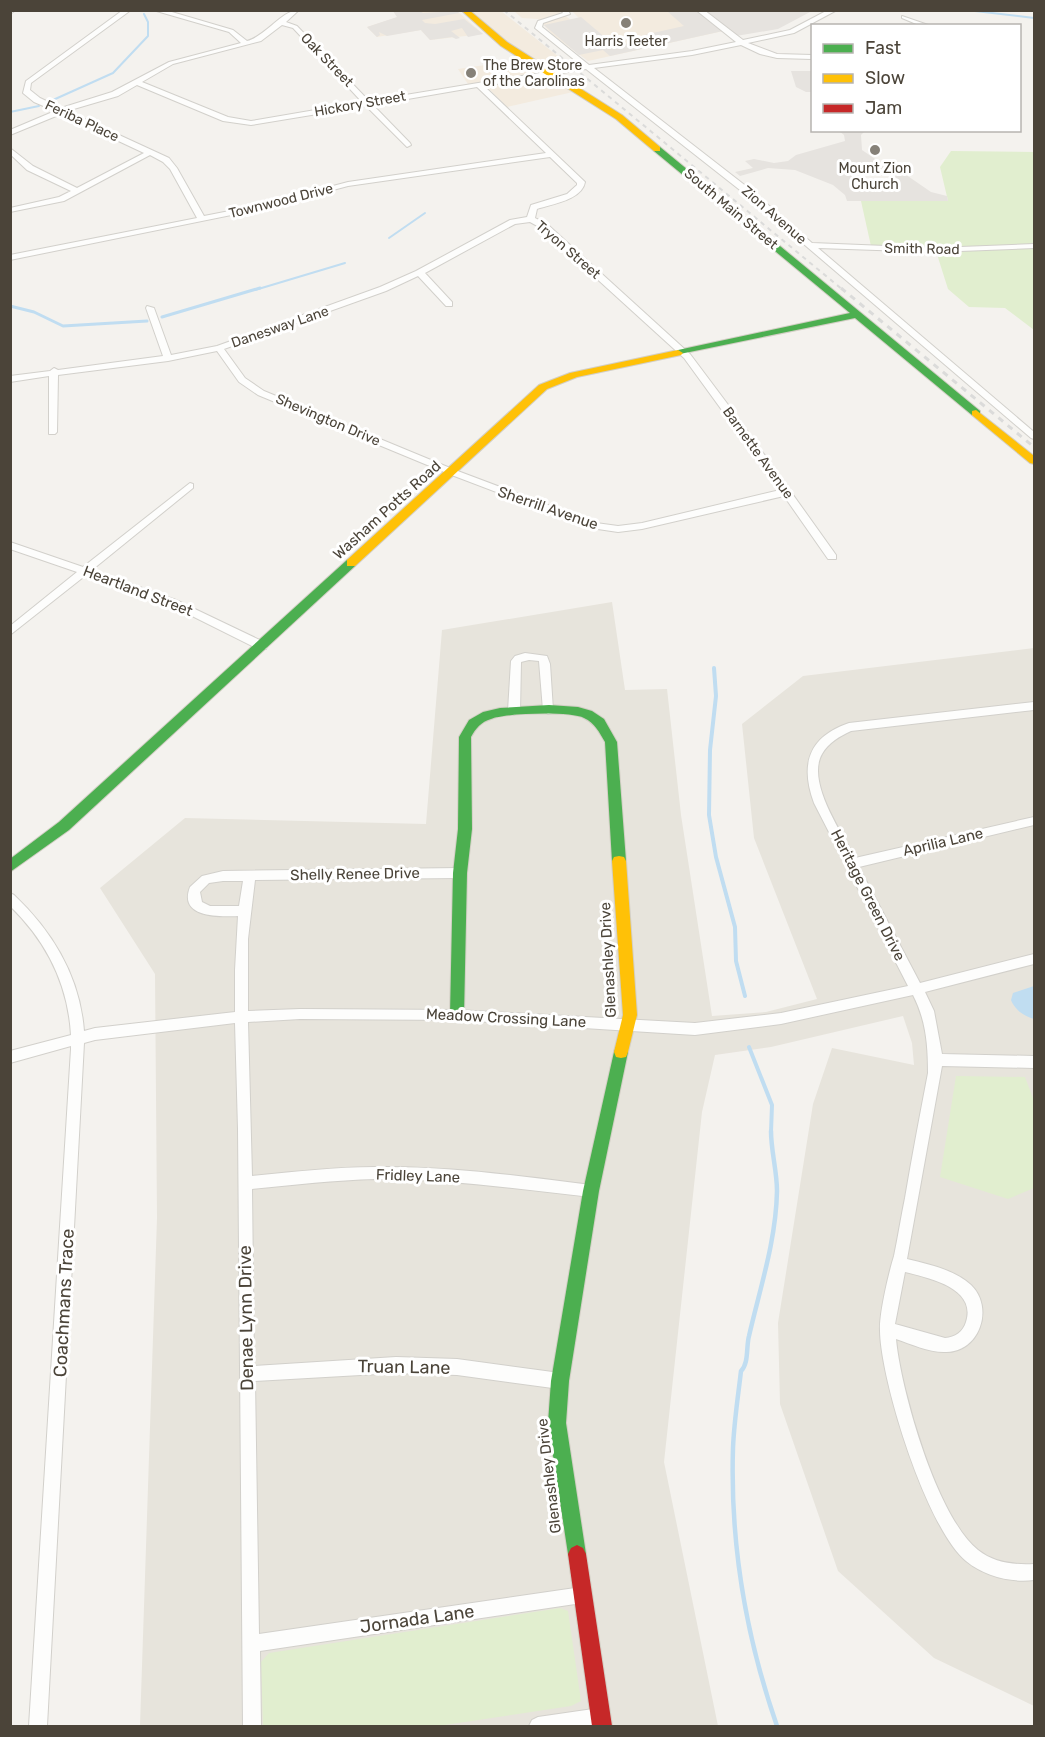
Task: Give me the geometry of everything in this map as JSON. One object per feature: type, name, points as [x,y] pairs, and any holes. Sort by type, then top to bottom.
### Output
[{"type":"street","name":"Feriba Place","points":[[129,10],[28,82],[26,91],[31,97],[160,156],[173,168],[202,219]]},
{"type":"street","points":[[156,10],[231,31],[247,44]]},
{"type":"street","points":[[10,132],[60,111],[104,98],[171,63],[247,44],[264,37],[296,10]]},
{"type":"street","name":"South Main Street","points":[[464,10],[504,44],[619,117],[1035,461]]},
{"type":"street","name":"Zion Avenue","points":[[564,10],[567,14],[540,22],[537,27],[723,171],[1035,436]]},
{"type":"street","points":[[699,10],[740,42],[766,54],[811,57]]},
{"type":"street","name":"Hickory Street","points":[[137,82],[226,119],[244,123],[631,60],[682,55],[792,33],[834,10]]},
{"type":"street","points":[[903,14],[924,24]]},
{"type":"street","name":"Oak Street","points":[[281,23],[295,27],[407,145]]},
{"type":"street","name":"Tryon Street","points":[[478,84],[580,180],[581,186],[570,196],[534,207],[531,210],[531,219],[544,226],[682,352]]},
{"type":"street","points":[[10,150],[30,168],[78,191]]},
{"type":"street","points":[[10,210],[51,202],[78,191],[151,152]]},
{"type":"street","name":"Townwood Drive","points":[[10,258],[276,204],[358,182],[552,154]]},
{"type":"street","name":"Danesway Lane","points":[[10,379],[54,371],[168,358],[219,348],[361,297],[419,273],[513,222],[531,219]]},
{"type":"street","name":"Smith Road","points":[[809,245],[935,250],[1035,246]]},
{"type":"street","points":[[419,273],[449,304]]},
{"type":"street","points":[[150,308],[168,358]]},
{"type":"street","name":"Washam Potts Road","points":[[10,867],[64,826],[452,472],[534,394],[553,382],[574,375],[856,315]]},
{"type":"street","name":"Shevington Drive","points":[[219,348],[242,380],[261,393],[452,472]]},
{"type":"street","name":"Barnette Avenue","points":[[682,352],[699,372],[832,557]]},
{"type":"street","points":[[52,432],[54,371]]},
{"type":"street","name":"Sherrill Avenue","points":[[452,472],[573,520],[618,529],[642,526],[786,492]]},
{"type":"street","points":[[10,632],[190,486]]},
{"type":"street","name":"Heartland Street","points":[[10,545],[172,602],[262,646]]},
{"type":"street","points":[[513,711],[516,662],[520,658],[529,656],[543,659],[545,664],[548,710]]},
{"type":"street","name":"Heritage Green Drive","points":[[1035,705],[849,727],[824,741],[816,751],[812,763],[814,788],[928,1011],[933,1030],[936,1060],[929,1110],[887,1329],[892,1372],[922,1466],[944,1521],[953,1536],[970,1555],[998,1569],[1025,1574],[1035,1572]]},
{"type":"street","name":"Glenashley Drive","points":[[457,1015],[460,873],[465,829],[465,737],[476,720],[489,713],[548,710],[578,711],[590,715],[602,723],[608,732],[629,990],[627,1025],[607,1108],[591,1191],[560,1381],[557,1423],[601,1722]]},
{"type":"street","name":"Aprilia Lane","points":[[851,864],[1035,821]]},
{"type":"street","name":"Shelly Renee Drive","points":[[250,876],[460,873]]},
{"type":"street","points":[[243,910],[208,912],[199,908],[195,901],[194,890],[206,879],[223,876],[250,876]]},
{"type":"street","name":"Denae Lynn Drive","points":[[250,876],[243,910],[240,943],[252,1726]]},
{"type":"street","name":"Coachmans Trace","points":[[10,898],[36,925],[63,971],[74,1004],[77,1037],[77,1081],[39,1726]]},
{"type":"street","name":"Meadow Crossing Lane","points":[[10,1057],[77,1037],[241,1017],[300,1014],[457,1015],[695,1029],[758,1023],[856,1004],[1035,959]]},
{"type":"street","points":[[936,1060],[1034,1063]]},
{"type":"street","name":"Fridley Lane","points":[[245,1183],[374,1173],[514,1182],[591,1191]]},
{"type":"street","points":[[887,1329],[945,1345],[958,1342],[968,1336],[976,1312],[972,1299],[962,1285],[949,1277],[898,1263]]},
{"type":"street","name":"Truan Lane","points":[[247,1374],[360,1365],[396,1365],[457,1367],[560,1381]]},
{"type":"street","name":"Jornada Lane","points":[[251,1644],[582,1595]]},
{"type":"street","points":[[538,1726],[601,1722]]},
{"type":"shaded area","points":[[695,10],[723,31],[610,56],[603,50],[579,55],[544,25],[581,17],[615,46],[649,39],[644,35],[684,26],[667,11]]},
{"type":"shaded area","points":[[393,11],[457,11],[483,34],[430,40],[421,30],[377,37],[367,27],[398,17]]},
{"type":"shaded area","points":[[393,11],[423,13],[457,11],[459,13],[422,20],[425,23],[435,24],[464,19],[483,34],[468,37],[462,28],[451,31],[460,38],[456,39],[452,37],[430,40],[421,30],[387,36],[379,32],[380,35],[377,37],[367,27],[397,17]]},
{"type":"shaded area","points":[[471,11],[501,11],[564,61],[546,67],[500,38]]},
{"type":"shaded area","points":[[514,11],[558,11],[571,20],[579,18],[572,11],[695,11],[723,31],[588,61],[553,35],[538,19],[522,18]]},
{"type":"shaded area","points":[[703,11],[812,11],[778,29],[736,36]]},
{"type":"shaded area","points":[[512,61],[515,66],[527,65],[573,92],[507,107],[482,82],[468,84],[458,69]]},
{"type":"shaded area","points":[[791,71],[811,71],[811,92],[796,87]]},
{"type":"shaded area","points":[[840,132],[864,132],[861,135],[862,150],[887,167],[853,177],[852,180],[858,185],[865,186],[893,177],[889,173],[899,170],[931,192],[947,196],[948,201],[847,201],[845,195],[833,185],[795,170],[768,168],[740,176],[735,172],[753,168],[745,161],[754,159],[774,163],[788,161],[796,155],[845,141],[844,135]]},
{"type":"shaded area","points":[[612,602],[625,690],[667,689],[681,815],[712,1016],[766,1012],[817,999],[754,838],[742,724],[803,676],[1034,648],[1034,1706],[934,1658],[838,1571],[780,1404],[778,1323],[813,1104],[832,1048],[914,1065],[912,1043],[903,1016],[771,1047],[715,1055],[702,1112],[664,1462],[718,1726],[140,1726],[157,1218],[155,974],[100,888],[185,818],[426,824],[442,630]]},
{"type":"green space","points":[[951,151],[1034,152],[1034,330],[1005,308],[969,307],[948,289],[935,248],[871,246],[861,201],[948,201],[940,167]]},
{"type":"green space","points":[[956,1076],[1025,1077],[1034,1101],[1034,1188],[1008,1199],[940,1177]]},
{"type":"green space","points":[[560,1608],[568,1611],[581,1701],[571,1706],[438,1726],[263,1726],[261,1662],[269,1653]]},
{"type":"water","points":[[1034,986],[1034,1019],[1020,1012],[1011,1000],[1013,993]]},
{"type":"waterway","points":[[975,11],[1034,18]]},
{"type":"waterway","points":[[53,100],[113,73],[148,36],[148,22],[144,14]]},
{"type":"waterway","points":[[10,112],[39,106]]},
{"type":"waterway","points":[[389,238],[425,213]]},
{"type":"waterway","points":[[255,290],[345,263]]},
{"type":"waterway","points":[[162,317],[260,288]]},
{"type":"waterway","points":[[10,306],[34,312],[63,326],[147,321]]},
{"type":"waterway","points":[[714,668],[716,696],[710,750],[709,815],[716,857],[735,927],[736,961],[745,996]]},
{"type":"waterway","points":[[749,1047],[772,1105],[771,1131]]},
{"type":"waterway","points":[[771,1131],[777,1184],[776,1210],[771,1246],[749,1336],[744,1368],[741,1371],[735,1419],[733,1484],[734,1519],[742,1589],[757,1658],[777,1726]]},
{"type":"railway","points":[[504,10],[843,290]]},
{"type":"railway","points":[[841,288],[1034,447]]},
{"type":"traffic: fast","points":[[657,149],[976,413]]},
{"type":"traffic: fast","points":[[678,353],[856,315]]},
{"type":"traffic: fast","points":[[10,867],[64,826],[351,563]]},
{"type":"traffic: fast","points":[[457,1015],[460,873],[465,829],[465,737],[473,723],[487,715],[500,712],[549,709],[578,711],[600,722],[611,742],[619,861]]},
{"type":"traffic: fast","points":[[577,1554],[557,1423],[560,1381],[591,1191],[621,1052]]},
{"type":"traffic: slow","points":[[464,10],[504,44],[619,117],[657,149]]},
{"type":"traffic: slow","points":[[351,563],[543,387],[574,375],[678,353]]},
{"type":"traffic: slow","points":[[976,413],[1034,461]]},
{"type":"traffic: slow","points":[[619,861],[630,1015],[621,1052]]},
{"type":"traffic: jam","points":[[577,1554],[602,1726]]},
{"type":"place","name":"Harris Teeter","points":[[626,23]]},
{"type":"place","name":"The Brew Store of the Carolinas","points":[[471,73]]},
{"type":"place","name":"Mount Zion Church","points":[[875,150]]}]
